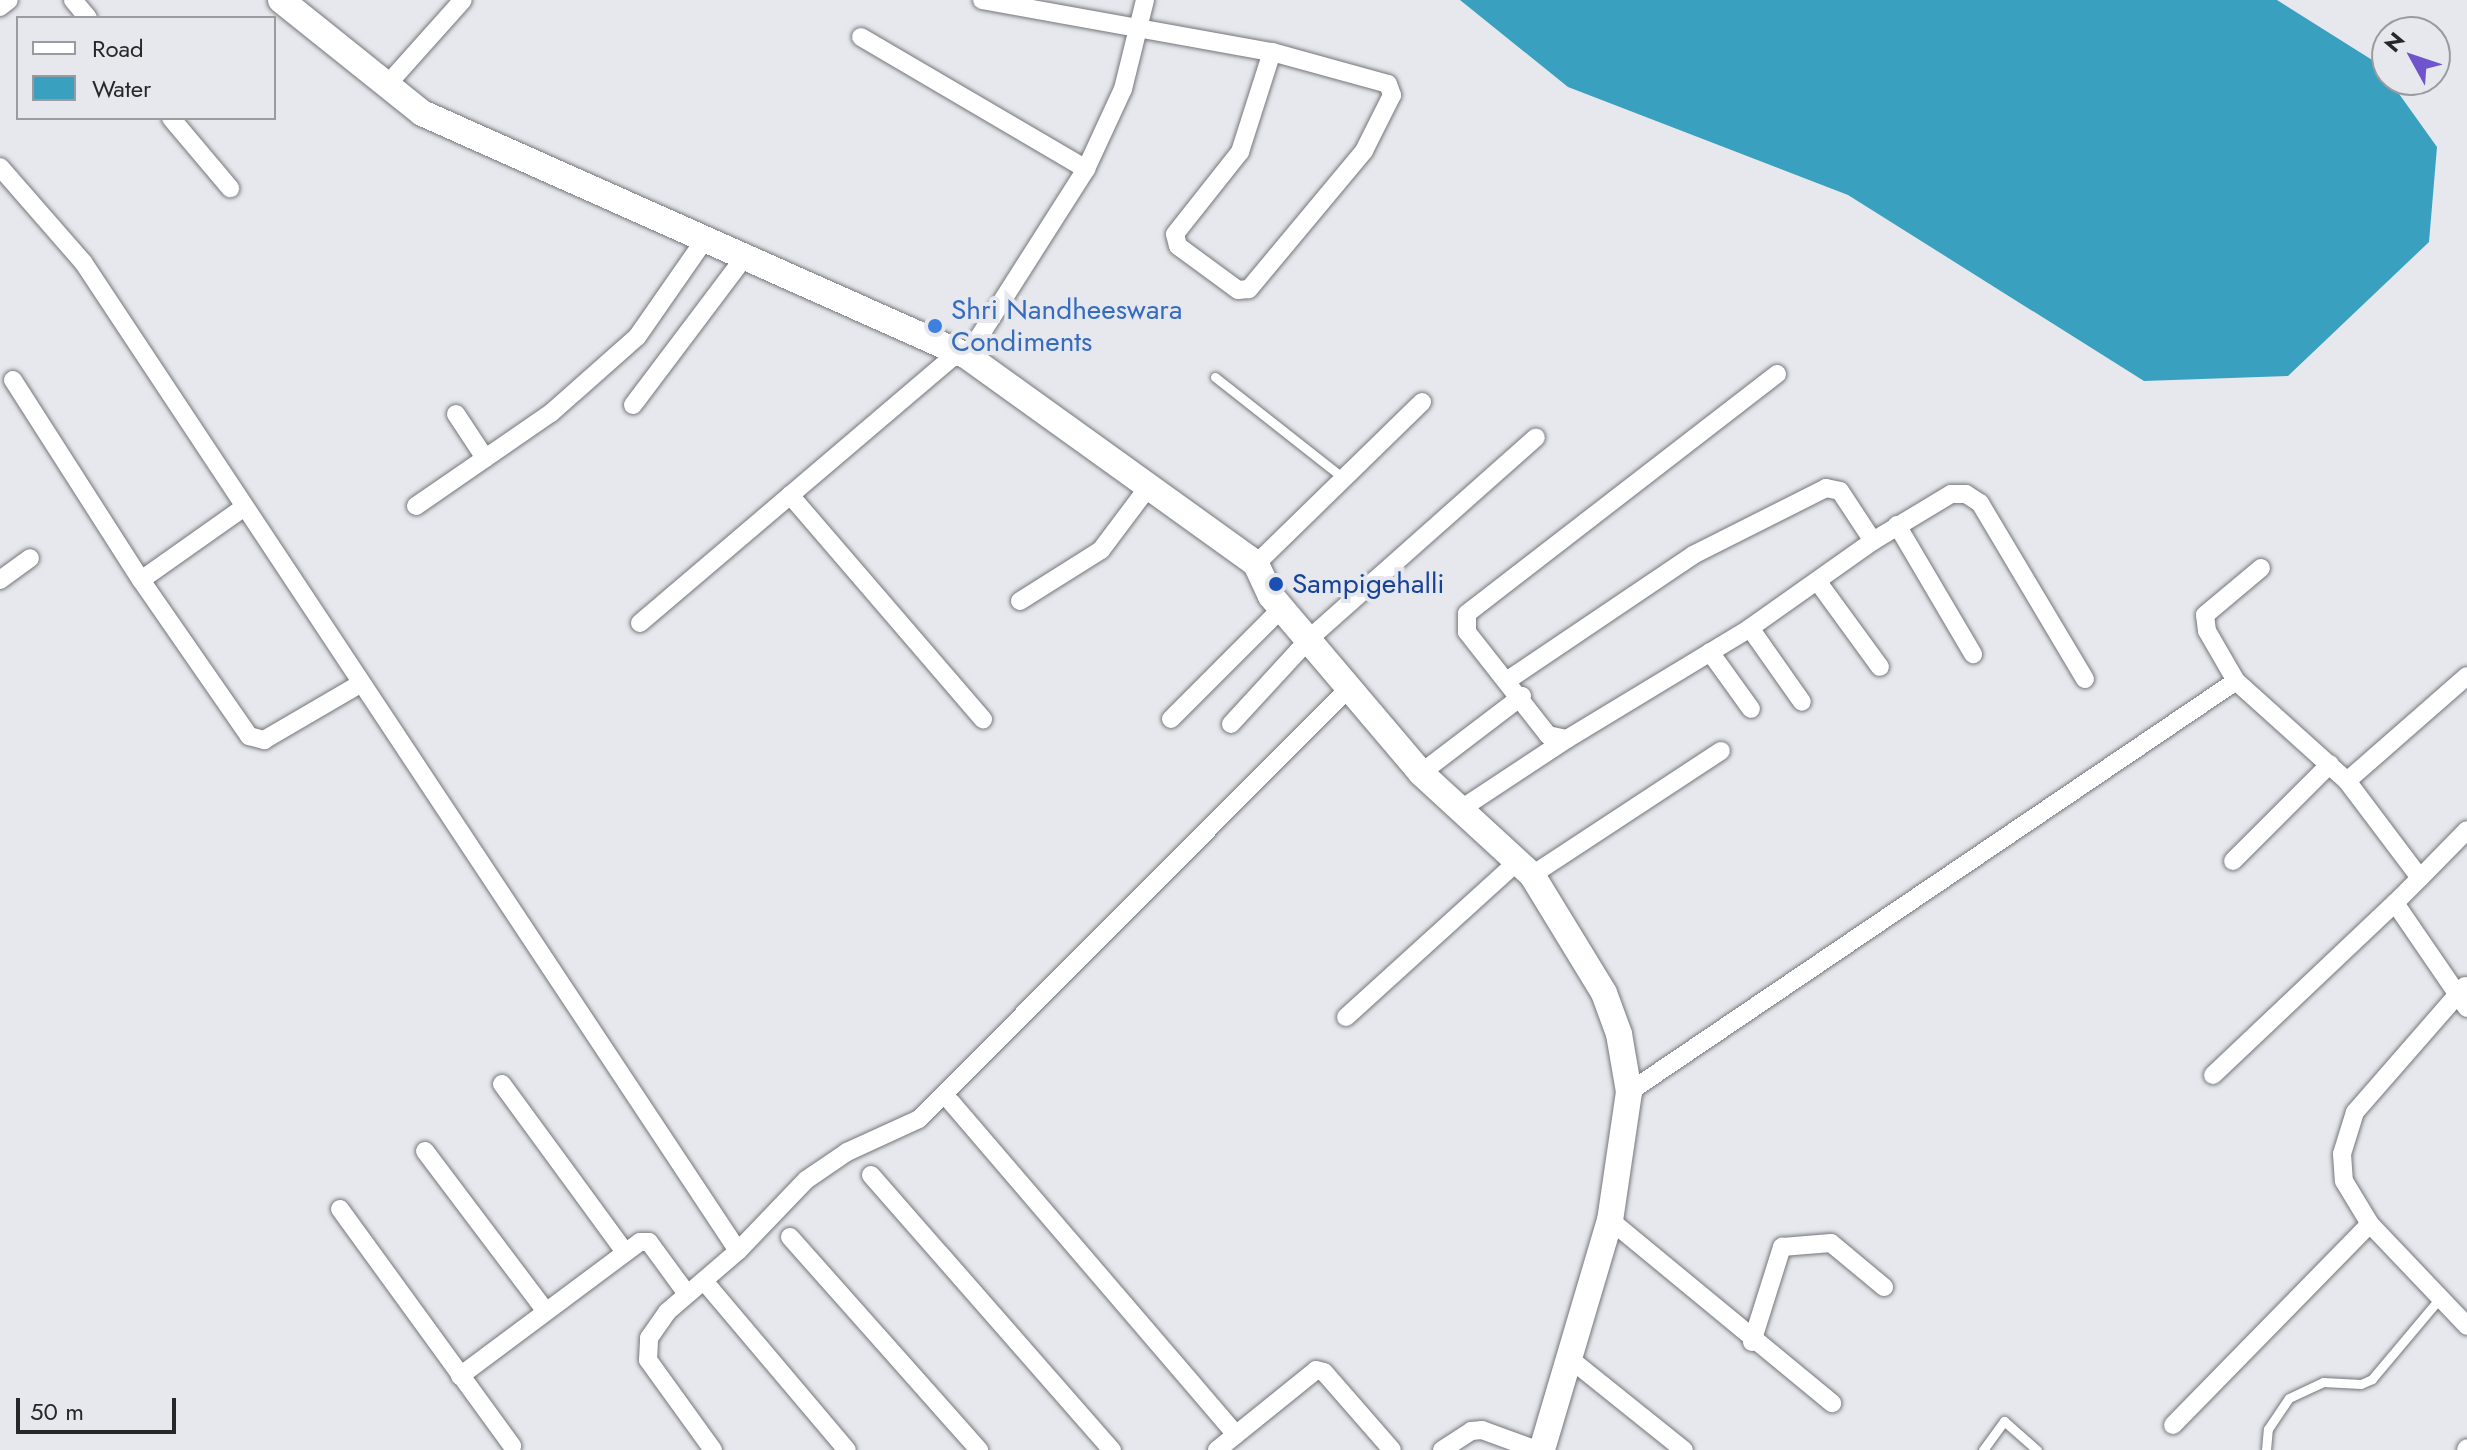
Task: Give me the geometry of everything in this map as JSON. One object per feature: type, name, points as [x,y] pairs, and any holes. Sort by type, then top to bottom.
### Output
[{"type":"street","points":[[0,7],[9,0]]},
{"type":"street","points":[[73,0],[86,16]]},
{"type":"street","points":[[281,0],[422,113],[705,239],[743,259],[963,354],[1256,564],[1282,608],[1421,773],[1524,869],[1604,993],[1619,1034],[1629,1092],[1610,1220],[1539,1450],[1482,1430],[1471,1431],[1442,1450]]},
{"type":"street","points":[[386,86],[463,0]]},
{"type":"street","points":[[982,0],[1042,6],[1140,30],[1272,52],[1388,84],[1392,95],[1364,151],[1249,289],[1238,290],[1178,246],[1175,234],[1240,152],[1272,52]]},
{"type":"street","points":[[640,623],[963,354],[1086,169],[1123,89],[1145,0]]},
{"type":"street","points":[[861,37],[1086,169]]},
{"type":"street","points":[[173,120],[230,188]]},
{"type":"street","points":[[0,167],[83,262],[243,508],[738,1251]]},
{"type":"street","points":[[416,506],[551,413],[637,337],[705,239]]},
{"type":"street","points":[[633,405],[743,259]]},
{"type":"street","points":[[1567,739],[1548,735],[1522,696],[1467,632],[1467,614],[1777,374]]},
{"type":"street","points":[[13,380],[141,580],[249,736],[264,740],[360,684]]},
{"type":"street","points":[[1256,564],[1422,402]]},
{"type":"street","points":[[456,414],[485,458]]},
{"type":"street","points":[[1231,724],[1310,638],[1536,437]]},
{"type":"street","points":[[1020,601],[1101,550],[1149,486]]},
{"type":"street","points":[[1508,680],[1693,555],[1826,488],[1840,491],[1873,541]]},
{"type":"street","points":[[1461,809],[1567,739],[1750,628],[1897,525],[1951,494],[1966,494],[1980,503],[2085,679]]},
{"type":"street","points":[[790,495],[983,719]]},
{"type":"street","points":[[141,580],[243,508]]},
{"type":"street","points":[[1897,525],[1973,654]]},
{"type":"street","points":[[0,580],[30,558]]},
{"type":"street","points":[[2261,568],[2205,615],[2207,631],[2236,681],[2347,781],[2420,878]]},
{"type":"street","points":[[1818,582],[1880,667]]},
{"type":"street","points":[[1171,719],[1282,608]]},
{"type":"street","points":[[1750,628],[1802,702]]},
{"type":"street","points":[[1710,652],[1751,709]]},
{"type":"street","points":[[2347,781],[2467,676]]},
{"type":"street","points":[[1629,1092],[2236,681]]},
{"type":"street","points":[[713,1450],[648,1360],[649,1338],[687,1294],[738,1251],[826,1165],[919,1119],[1349,688]]},
{"type":"street","points":[[1421,773],[1522,696]]},
{"type":"street","points":[[1346,1017],[1524,869],[1721,751]]},
{"type":"street","points":[[2233,861],[2330,764]]},
{"type":"street","points":[[2213,1075],[2395,903],[2467,830]]},
{"type":"street","points":[[2395,903],[2464,995],[2355,1112],[2342,1154],[2344,1181],[2370,1224],[2467,1326]]},
{"type":"street","points":[[502,1084],[625,1252]]},
{"type":"street","points":[[951,1102],[1236,1434]]},
{"type":"street","points":[[425,1151],[545,1310]]},
{"type":"street","points":[[871,1175],[1112,1450]]},
{"type":"street","points":[[340,1209],[512,1446]]},
{"type":"street","points":[[1610,1220],[1752,1342],[1832,1403]]},
{"type":"street","points":[[2173,1425],[2370,1224]]},
{"type":"street","points":[[790,1237],[979,1450]]},
{"type":"street","points":[[460,1376],[625,1252],[649,1242],[687,1294]]},
{"type":"street","points":[[1752,1342],[1782,1247],[1831,1243],[1884,1287]]},
{"type":"street","points":[[704,1281],[847,1450]]},
{"type":"street","points":[[1569,1358],[1684,1450]]},
{"type":"street","points":[[1217,1450],[1316,1370],[1324,1372],[1392,1450]]},
{"type":"lane","points":[[1215,377],[1342,477]]},
{"type":"lane","points":[[2266,1450],[2268,1429],[2289,1398],[2323,1382],[2361,1384],[2372,1379],[2440,1298]]},
{"type":"lane","points":[[1983,1450],[2004,1421],[2037,1450]]},
{"type":"water","points":[[1460,0],[2277,0],[2371,59],[2371,96],[2401,96],[2437,147],[2429,242],[2288,376],[2144,381],[1848,195],[1568,87]]},
{"type":"place","name":"Shri Nandheeswara Condiments","points":[[935,326]]},
{"type":"place","name":"Sampigehalli","points":[[1276,584]]}]
